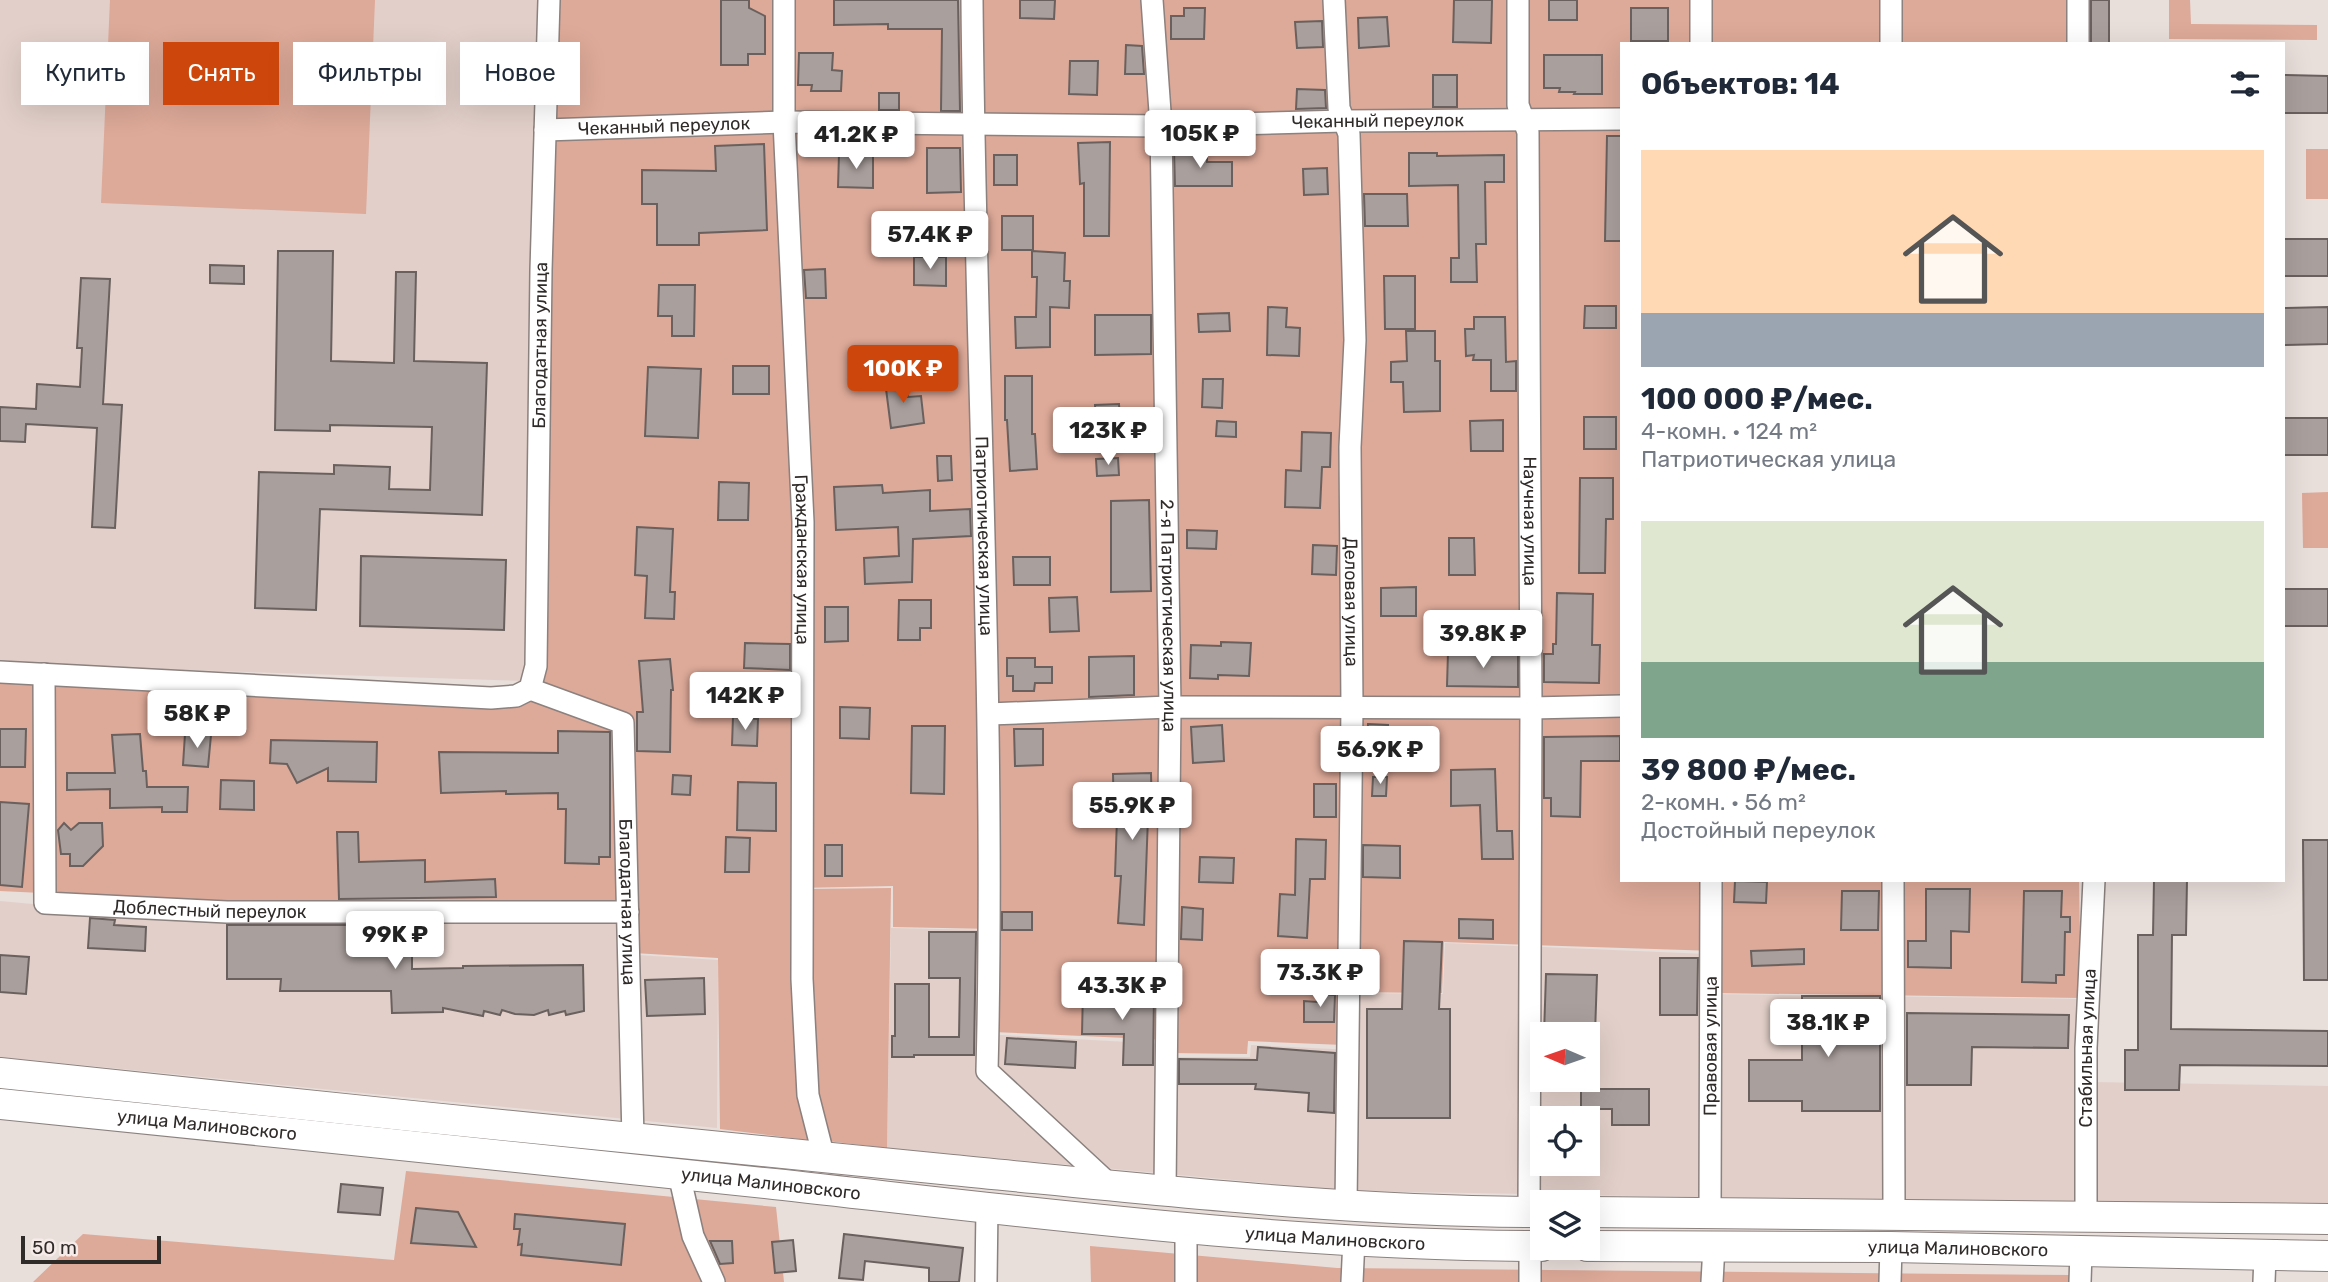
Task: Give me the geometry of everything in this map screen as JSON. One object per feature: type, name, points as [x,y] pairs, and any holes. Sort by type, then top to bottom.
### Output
[{"type":"highway","name":"улица Малиновского","points":[[0,1073],[1165,1191],[1346,1206],[1530,1212]]},
{"type":"highway","name":"улица Малиновского","points":[[0,1104],[1186,1228],[1354,1240],[1530,1246]]},
{"type":"highway","name":"улица Малиновского","points":[[1600,1212],[2328,1219]]},
{"type":"highway","name":"улица Малиновского","points":[[1600,1246],[1891,1247],[2081,1252],[2264,1269],[2328,1256]]},
{"type":"street","name":"Благодатная улица","points":[[549,0],[536,666],[530,689],[623,723],[633,1139]]},
{"type":"street","name":"Гражданская улица","points":[[784,0],[784,122],[803,522],[802,979],[808,1095],[824,1158]]},
{"type":"street","name":"Патриотическая улица","points":[[972,0],[989,714],[990,930],[987,1071],[1110,1185]]},
{"type":"street","name":"2-я Патриотическая улица","points":[[1152,0],[1161,126],[1170,707],[1165,1191]]},
{"type":"street","name":"Деловая улица","points":[[1334,0],[1339,108],[1349,134],[1355,340],[1350,447],[1352,708],[1346,1206]]},
{"type":"street","name":"Научная улица","points":[[1518,0],[1518,105],[1528,132],[1535,1190]]},
{"type":"street","points":[[1701,0],[1701,42]]},
{"type":"street","points":[[1891,0],[1891,42]]},
{"type":"street","points":[[2078,0],[2078,42]]},
{"type":"street","name":"Чеканный переулок","points":[[545,130],[784,122],[1161,126],[1344,121],[1620,119]]},
{"type":"street","points":[[0,672],[491,698],[516,696],[530,689]]},
{"type":"street","name":"Доблестный переулок","points":[[44,674],[45,902],[227,912],[628,912]]},
{"type":"street","points":[[989,714],[1170,707],[1620,706]]},
{"type":"street","name":"Правовая улица","points":[[1710,1212],[1711,882]]},
{"type":"street","points":[[1894,882],[1894,1213]]},
{"type":"street","name":"Стабильная улица","points":[[2086,1218],[2086,1048],[2094,882]]},
{"type":"street","points":[[679,1174],[693,1236],[714,1282]]},
{"type":"street","points":[[986,1282],[987,1208]]},
{"type":"street","points":[[1186,1228],[1186,1282]]},
{"type":"street","points":[[1352,1282],[1354,1240]]},
{"type":"street","points":[[1712,1282],[1714,1247]]},
{"type":"street","points":[[1890,1282],[1891,1247]]},
{"type":"street","points":[[2080,1282],[2081,1252]]},
{"type":"street","points":[[1530,1282],[1534,1260]]},
{"type":"shaded area","points":[[0,0],[541,0],[540,42],[460,42],[460,105],[539,105],[525,681],[0,664]]},
{"type":"shaded area","points":[[110,0],[375,0],[373,42],[293,42],[293,105],[371,105],[366,214],[101,203],[105,105],[149,105],[149,42],[108,42]]},
{"type":"shaded area","points":[[557,0],[2066,0],[2066,42],[1620,42],[1620,882],[2079,882],[2081,998],[1716,993],[1716,951],[1444,942],[1442,993],[1345,992],[1344,1045],[1248,1041],[1247,1054],[1171,1053],[1171,1040],[993,1032],[994,929],[893,927],[893,886],[797,888],[815,1141],[720,1129],[718,958],[634,953],[634,905],[312,906],[0,891],[0,678],[539,698],[554,105],[580,105],[580,42],[556,42]]},
{"type":"shaded area","points":[[2169,0],[2190,0],[2191,24],[2317,25],[2317,40],[2169,39]]},
{"type":"shaded area","points":[[2306,149],[2328,149],[2328,199],[2306,199]]},
{"type":"shaded area","points":[[2328,492],[2328,548],[2303,548],[2302,493]]},
{"type":"shaded area","points":[[891,888],[887,1148],[827,1141],[813,1090],[807,889]]},
{"type":"shaded area","points":[[0,901],[43,905],[620,918],[621,954],[718,960],[717,1128],[0,1057]]},
{"type":"shaded area","points":[[891,928],[985,930],[984,1034],[1163,1044],[1163,1057],[1250,1057],[1251,1045],[1352,1050],[1354,993],[1443,994],[1445,943],[1706,954],[1706,994],[2081,999],[2090,1082],[2328,1086],[2328,1205],[2083,1204],[1600,1195],[1600,1190],[1530,1190],[1530,1194],[1352,1191],[887,1148]]},
{"type":"shaded area","points":[[406,1171],[776,1207],[784,1282],[33,1282],[83,1234],[394,1260]]},
{"type":"shaded area","points":[[1090,1246],[1337,1268],[2071,1275],[2071,1282],[1091,1282]]},
{"type":"building","points":[[721,0],[749,0],[749,8],[765,16],[765,54],[748,54],[748,65],[721,65]]},
{"type":"building","points":[[834,0],[958,0],[960,111],[941,111],[942,29],[888,29],[888,24],[834,25]]},
{"type":"building","points":[[1020,0],[1055,0],[1054,19],[1020,18]]},
{"type":"building","points":[[1454,0],[1492,0],[1491,43],[1453,42]]},
{"type":"building","points":[[1549,0],[1577,0],[1577,20],[1549,20]]},
{"type":"building","points":[[2091,0],[2109,0],[2109,42],[2091,42]]},
{"type":"building","points":[[1184,8],[1205,8],[1204,39],[1171,39],[1171,16],[1184,16]]},
{"type":"building","points":[[1631,8],[1668,8],[1668,41],[1631,41]]},
{"type":"building","points":[[1387,17],[1389,46],[1359,48],[1358,18]]},
{"type":"building","points":[[1322,21],[1323,47],[1297,48],[1295,22]]},
{"type":"building","points":[[1126,45],[1142,46],[1144,74],[1125,74]]},
{"type":"building","points":[[799,53],[833,53],[832,70],[842,71],[841,91],[811,91],[812,85],[798,85]]},
{"type":"building","points":[[1544,55],[1602,55],[1602,94],[1574,94],[1575,92],[1559,92],[1560,88],[1544,88]]},
{"type":"building","points":[[1070,61],[1098,61],[1097,95],[1069,94]]},
{"type":"building","points":[[1433,75],[1457,75],[1457,107],[1433,107]]},
{"type":"building","points":[[2285,75],[2328,76],[2328,113],[2285,113]]},
{"type":"building","points":[[1297,89],[1325,90],[1326,108],[1296,109]]},
{"type":"building","points":[[879,93],[899,93],[899,110],[879,110]]},
{"type":"building","points":[[1607,136],[1620,136],[1620,241],[1605,241]]},
{"type":"building","points":[[1110,142],[1109,236],[1084,236],[1084,183],[1080,184],[1078,143]]},
{"type":"building","points":[[764,144],[767,230],[699,233],[699,245],[657,245],[657,204],[642,204],[642,170],[716,171],[715,146]]},
{"type":"building","points":[[927,148],[960,148],[961,192],[927,193]]},
{"type":"building","points":[[1174,150],[1207,150],[1207,162],[1232,162],[1232,186],[1175,186]]},
{"type":"building","points":[[1409,153],[1437,153],[1437,156],[1504,155],[1504,182],[1485,182],[1486,244],[1476,244],[1477,282],[1451,282],[1451,258],[1459,258],[1458,185],[1409,186]]},
{"type":"building","points":[[839,154],[873,155],[873,188],[838,187]]},
{"type":"building","points":[[994,155],[1017,155],[1017,185],[994,185]]},
{"type":"building","points":[[1327,168],[1328,194],[1304,195],[1303,169]]},
{"type":"building","points":[[1364,194],[1407,194],[1408,226],[1365,226]]},
{"type":"building","points":[[1002,216],[1033,216],[1033,250],[1002,250]]},
{"type":"building","points":[[2285,239],[2328,239],[2328,276],[2285,276]]},
{"type":"building","points":[[278,251],[333,251],[331,361],[394,363],[396,272],[416,272],[414,361],[487,363],[482,515],[320,509],[316,610],[255,608],[259,472],[334,474],[334,465],[390,467],[389,489],[430,490],[432,427],[330,425],[330,431],[275,430]]},
{"type":"building","points":[[1032,251],[1065,253],[1064,281],[1070,281],[1069,308],[1050,307],[1050,347],[1016,348],[1015,317],[1036,317],[1037,277],[1032,277]]},
{"type":"building","points":[[914,257],[946,257],[946,286],[914,285]]},
{"type":"building","points":[[210,265],[244,266],[244,284],[210,283]]},
{"type":"building","points":[[825,269],[826,298],[806,298],[804,270]]},
{"type":"building","points":[[1384,276],[1415,276],[1415,329],[1385,329]]},
{"type":"building","points":[[81,278],[110,279],[103,404],[122,405],[115,528],[92,527],[97,428],[26,424],[25,442],[0,441],[0,407],[36,409],[37,384],[80,387],[82,348],[77,348]]},
{"type":"building","points":[[659,285],[695,285],[694,336],[672,336],[672,316],[658,316]]},
{"type":"building","points":[[1585,306],[1616,306],[1616,328],[1584,328]]},
{"type":"building","points":[[1268,307],[1287,308],[1286,327],[1300,328],[1299,356],[1267,355]]},
{"type":"building","points":[[2328,307],[2328,344],[2285,345],[2285,308]]},
{"type":"building","points":[[1229,313],[1230,331],[1199,332],[1198,314]]},
{"type":"building","points":[[1095,315],[1151,315],[1151,354],[1095,355]]},
{"type":"building","points":[[1474,317],[1505,317],[1506,362],[1516,361],[1516,391],[1491,391],[1491,360],[1473,360],[1474,355],[1466,356],[1465,329],[1474,329]]},
{"type":"building","points":[[1406,331],[1435,331],[1435,361],[1440,361],[1440,411],[1404,412],[1403,382],[1391,382],[1391,362],[1407,361]]},
{"type":"building","points":[[733,366],[769,366],[769,394],[733,394]]},
{"type":"building","points":[[648,367],[701,369],[698,438],[645,436]]},
{"type":"building","points":[[1005,376],[1032,376],[1032,434],[1035,434],[1037,469],[1010,471],[1005,420]]},
{"type":"building","points":[[905,378],[908,397],[921,396],[924,423],[891,428],[885,381]]},
{"type":"building","points":[[1203,379],[1223,379],[1222,408],[1202,407]]},
{"type":"building","points":[[1119,404],[1120,420],[1096,421],[1095,405]]},
{"type":"building","points":[[1584,417],[1616,417],[1616,449],[1584,449]]},
{"type":"building","points":[[2285,418],[2328,418],[2328,455],[2285,455]]},
{"type":"building","points":[[1503,420],[1503,451],[1471,451],[1470,421]]},
{"type":"building","points":[[1217,421],[1236,422],[1236,437],[1216,436]]},
{"type":"building","points":[[1302,432],[1331,433],[1330,467],[1322,467],[1320,508],[1285,507],[1286,470],[1301,471]]},
{"type":"building","points":[[937,456],[951,456],[952,480],[938,481]]},
{"type":"building","points":[[1118,458],[1119,475],[1097,476],[1096,459]]},
{"type":"building","points":[[1580,478],[1613,478],[1613,519],[1606,519],[1605,573],[1579,573]]},
{"type":"building","points":[[719,482],[749,483],[748,520],[718,520]]},
{"type":"building","points":[[882,485],[883,493],[930,490],[930,511],[970,509],[971,536],[913,539],[912,582],[865,584],[864,558],[899,556],[898,527],[836,530],[834,487]]},
{"type":"building","points":[[1149,500],[1151,591],[1111,592],[1111,501]]},
{"type":"building","points":[[637,527],[673,529],[670,592],[675,592],[674,619],[645,618],[647,576],[635,575]]},
{"type":"building","points":[[1187,530],[1217,531],[1216,549],[1187,548]]},
{"type":"building","points":[[1449,538],[1474,538],[1475,575],[1449,575]]},
{"type":"building","points":[[1313,545],[1337,546],[1336,575],[1312,574]]},
{"type":"building","points":[[361,556],[506,560],[504,630],[360,626]]},
{"type":"building","points":[[1013,557],[1050,557],[1050,585],[1014,585]]},
{"type":"building","points":[[1416,587],[1416,616],[1381,616],[1381,588]]},
{"type":"building","points":[[2285,589],[2328,589],[2328,626],[2285,626]]},
{"type":"building","points":[[1557,593],[1593,594],[1592,645],[1600,645],[1599,683],[1544,682],[1544,654],[1553,654],[1553,644],[1556,644]]},
{"type":"building","points":[[1077,597],[1079,631],[1050,632],[1049,598]]},
{"type":"building","points":[[899,600],[931,600],[931,628],[920,628],[920,640],[898,640]]},
{"type":"building","points":[[825,607],[848,607],[848,641],[825,642]]},
{"type":"building","points":[[1221,642],[1251,643],[1249,676],[1190,678],[1191,645],[1221,646]]},
{"type":"building","points":[[745,643],[790,644],[790,670],[744,668]]},
{"type":"building","points":[[1448,652],[1518,653],[1518,687],[1447,686]]},
{"type":"building","points":[[1134,656],[1134,695],[1089,697],[1089,657]]},
{"type":"building","points":[[1007,658],[1035,658],[1035,667],[1052,667],[1052,683],[1035,683],[1034,691],[1013,691],[1013,676],[1007,676]]},
{"type":"building","points":[[670,659],[673,690],[670,752],[637,751],[637,712],[643,712],[639,661]]},
{"type":"building","points":[[840,707],[870,708],[869,739],[840,738]]},
{"type":"building","points":[[733,717],[758,719],[757,746],[732,745]]},
{"type":"building","points":[[1368,724],[1388,725],[1387,755],[1367,754]]},
{"type":"building","points":[[1222,725],[1224,761],[1193,763],[1191,727]]},
{"type":"building","points":[[912,726],[945,726],[944,794],[911,793]]},
{"type":"building","points":[[0,729],[26,729],[25,767],[0,767]]},
{"type":"building","points":[[1014,729],[1043,729],[1043,765],[1015,766]]},
{"type":"building","points":[[558,731],[610,732],[610,857],[599,857],[599,864],[565,863],[566,809],[558,809],[558,793],[441,793],[439,752],[558,753]]},
{"type":"building","points":[[140,734],[147,787],[188,787],[187,812],[162,812],[162,807],[110,808],[110,789],[67,790],[67,773],[115,773],[112,735]]},
{"type":"building","points":[[185,734],[211,735],[208,767],[183,765]]},
{"type":"building","points":[[1620,736],[1620,761],[1581,761],[1580,817],[1551,816],[1551,798],[1544,798],[1544,737]]},
{"type":"building","points":[[271,740],[377,742],[376,782],[328,781],[328,768],[297,783],[287,764],[270,763]]},
{"type":"building","points":[[1495,769],[1497,831],[1512,831],[1513,859],[1482,859],[1480,805],[1451,806],[1451,770]]},
{"type":"building","points":[[1151,773],[1152,817],[1148,817],[1144,925],[1118,923],[1121,876],[1115,876],[1117,818],[1114,818],[1113,774]]},
{"type":"building","points":[[673,775],[691,776],[690,795],[672,794]]},
{"type":"building","points":[[1373,777],[1387,777],[1386,796],[1372,796]]},
{"type":"building","points":[[221,780],[254,781],[254,810],[220,809]]},
{"type":"building","points":[[738,782],[776,783],[776,831],[737,830]]},
{"type":"building","points":[[1314,784],[1336,784],[1336,817],[1314,817]]},
{"type":"building","points":[[0,802],[29,804],[22,887],[0,885]]},
{"type":"building","points":[[64,823],[71,830],[79,823],[102,823],[103,846],[83,866],[70,866],[70,854],[61,854],[58,830]]},
{"type":"building","points":[[337,832],[358,832],[359,862],[425,860],[425,882],[495,879],[496,897],[339,899]]},
{"type":"building","points":[[726,837],[750,838],[749,872],[725,872]]},
{"type":"building","points":[[1296,839],[1326,840],[1325,879],[1310,879],[1307,938],[1278,936],[1280,894],[1295,895]]},
{"type":"building","points":[[2303,840],[2328,840],[2328,980],[2304,980]]},
{"type":"building","points":[[825,845],[842,845],[842,876],[825,876]]},
{"type":"building","points":[[1363,845],[1400,846],[1400,878],[1363,877]]},
{"type":"building","points":[[1200,857],[1234,858],[1233,883],[1199,882]]},
{"type":"building","points":[[1735,882],[1767,882],[1766,903],[1734,902]]},
{"type":"building","points":[[2154,882],[2187,882],[2186,935],[2172,935],[2171,1029],[2328,1031],[2328,1066],[2180,1065],[2179,1090],[2125,1090],[2125,1050],[2138,1050],[2138,935],[2153,935]]},
{"type":"building","points":[[1926,889],[1970,889],[1969,932],[1951,931],[1951,968],[1908,967],[1908,941],[1926,941]]},
{"type":"building","points":[[1842,891],[1879,891],[1878,930],[1841,930]]},
{"type":"building","points":[[2024,891],[2062,891],[2061,917],[2070,917],[2070,932],[2065,932],[2064,975],[2056,975],[2056,983],[2022,982]]},
{"type":"building","points":[[1182,907],[1203,909],[1202,940],[1181,939]]},
{"type":"building","points":[[1002,912],[1032,912],[1032,930],[1002,930]]},
{"type":"building","points":[[90,918],[115,920],[114,925],[146,927],[145,951],[88,948]]},
{"type":"building","points":[[1459,919],[1493,920],[1493,939],[1459,938]]},
{"type":"building","points":[[227,925],[412,925],[412,969],[583,965],[584,1011],[566,1015],[565,1011],[549,1015],[548,1010],[534,1015],[502,1010],[500,1015],[484,1011],[483,1016],[443,1008],[443,1012],[392,1013],[391,991],[280,991],[281,979],[227,979]]},
{"type":"building","points":[[929,932],[976,932],[974,1055],[892,1057],[892,1036],[895,1036],[895,984],[929,984],[929,1037],[959,1037],[960,978],[929,978]]},
{"type":"building","points":[[1404,941],[1442,942],[1439,1009],[1450,1009],[1450,1118],[1367,1118],[1367,1009],[1402,1009]]},
{"type":"building","points":[[1804,949],[1804,964],[1752,966],[1751,951]]},
{"type":"building","points":[[0,955],[29,957],[26,994],[0,992]]},
{"type":"building","points":[[1660,958],[1698,958],[1697,1015],[1660,1015]]},
{"type":"building","points":[[1546,974],[1597,975],[1595,1022],[1544,1022]]},
{"type":"building","points":[[704,978],[705,1014],[647,1016],[645,980]]},
{"type":"building","points":[[1083,990],[1115,990],[1115,995],[1154,995],[1153,1065],[1123,1065],[1124,1034],[1082,1034]]},
{"type":"building","points":[[1317,994],[1335,995],[1334,1022],[1304,1022],[1304,1001],[1317,1002]]},
{"type":"building","points":[[1802,996],[1880,996],[1880,1111],[1802,1111],[1802,1101],[1749,1101],[1749,1060],[1802,1060]]},
{"type":"building","points":[[1907,1013],[2069,1015],[2068,1048],[1972,1047],[1971,1085],[1907,1085]]},
{"type":"building","points":[[1007,1038],[1076,1042],[1075,1068],[1005,1064]]},
{"type":"building","points":[[1258,1047],[1335,1053],[1334,1113],[1308,1111],[1309,1093],[1255,1089],[1256,1084],[1179,1084],[1179,1059],[1257,1060]]},
{"type":"building","points":[[1600,1089],[1649,1089],[1649,1125],[1612,1125],[1612,1109],[1581,1106],[1581,1092],[1600,1092]]},
{"type":"building","points":[[341,1184],[383,1188],[380,1215],[338,1212]]},
{"type":"building","points":[[416,1208],[458,1212],[476,1247],[411,1243]]},
{"type":"building","points":[[515,1214],[625,1224],[621,1265],[521,1255],[522,1244],[518,1245],[520,1229],[514,1229]]},
{"type":"building","points":[[844,1234],[963,1248],[959,1282],[929,1282],[929,1268],[865,1261],[863,1280],[839,1278]]},
{"type":"building","points":[[793,1240],[796,1271],[775,1273],[772,1242]]},
{"type":"building","points":[[710,1241],[732,1241],[733,1263],[720,1264]]}]
